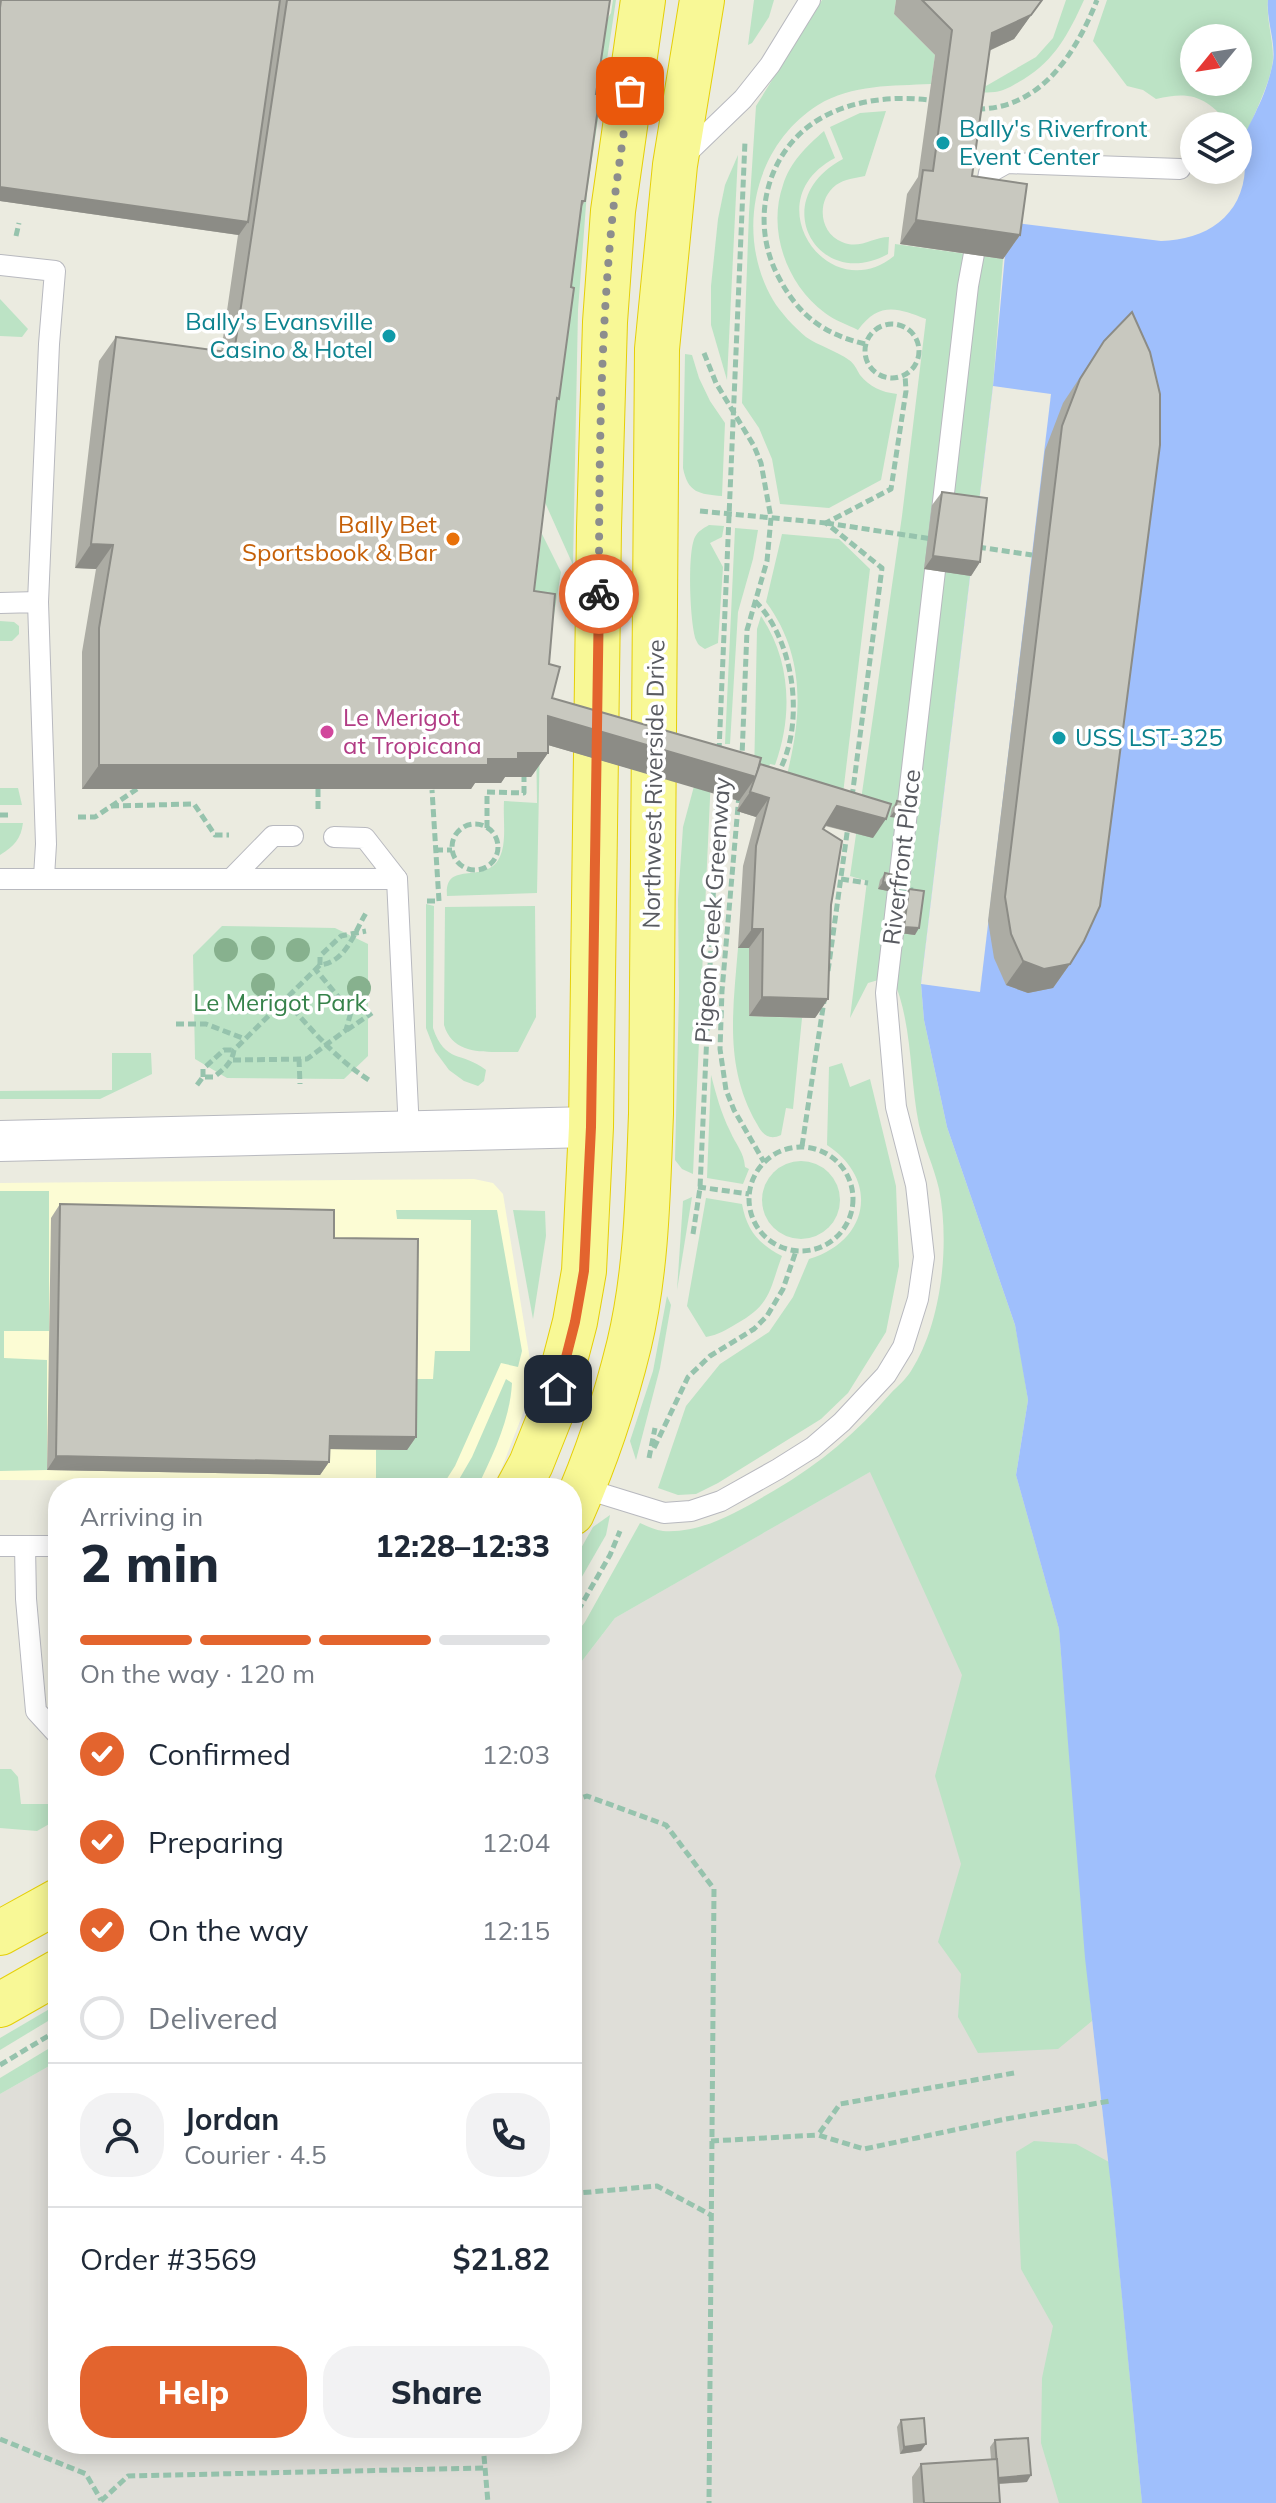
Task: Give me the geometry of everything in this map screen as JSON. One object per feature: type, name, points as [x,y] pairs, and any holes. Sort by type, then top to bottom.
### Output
[{"type":"highway","points":[[522,1478],[551,1414],[575,1322],[584,1271],[591,1127],[599,528],[605,322],[613,211],[643,0]]},
{"type":"highway","name":"Northwest Riverside Drive","points":[[582,1485],[630,1343],[644,1241],[648,1182],[657,349],[675,165],[702,0]]},
{"type":"highway","points":[[0,1933],[48,1907]]},
{"type":"highway","points":[[0,2005],[48,1978]]},
{"type":"street","points":[[0,1141],[591,1127]]},
{"type":"lane","points":[[675,165],[743,99],[770,65],[810,0]]},
{"type":"lane","name":"Riverfront Place","points":[[582,1500],[630,1502],[664,1513],[691,1511],[721,1501],[813,1447],[842,1422],[886,1375],[903,1347],[918,1299],[924,1257],[916,1185],[896,1107],[886,993],[968,286],[989,173],[1007,163],[1180,169]]},
{"type":"lane","points":[[0,265],[55,271],[38,602],[46,844],[44,877]]},
{"type":"lane","points":[[0,603],[38,602]]},
{"type":"lane","points":[[232,878],[283,836]]},
{"type":"lane","points":[[334,837],[365,838],[397,879],[409,1131]]},
{"type":"lane","points":[[0,879],[397,879]]},
{"type":"lane","points":[[0,1546],[48,1546]]},
{"type":"lane","points":[[25,1546],[26,1599],[36,1711],[48,1724]]},
{"type":"path","points":[[964,106],[980,109],[998,107],[1030,93],[1051,78],[1074,49],[1097,0]]},
{"type":"path","points":[[865,344],[831,333],[809,318],[787,295],[773,267],[764,234],[763,206],[771,178],[783,153],[804,131],[821,118],[844,108],[919,98],[949,104]]},
{"type":"path","points":[[719,766],[745,171],[743,99]]},
{"type":"path","points":[[881,326],[905,327],[916,339],[919,355],[905,374],[890,378],[875,372],[866,360],[865,344],[874,330],[881,326]]},
{"type":"path","name":"Pigeon Creek Greenway","points":[[703,347],[716,383],[761,463],[771,518],[767,561],[747,630],[742,760]]},
{"type":"path","points":[[826,523],[891,489],[906,391],[905,374]]},
{"type":"path","points":[[657,508],[826,523],[934,540]]},
{"type":"path","points":[[826,523],[882,568],[852,798]]},
{"type":"path","points":[[977,546],[1032,555]]},
{"type":"path","points":[[755,601],[766,612],[781,641],[790,673],[793,712],[790,745],[775,780]]},
{"type":"path","points":[[487,828],[487,792],[524,793],[524,777]]},
{"type":"path","name":"Pigeon Creek Greenway","points":[[700,1188],[715,783],[741,790],[722,991],[720,1049],[726,1090],[764,1162]]},
{"type":"path","points":[[432,790],[439,901]]},
{"type":"path","points":[[111,806],[194,804],[215,835],[283,836]]},
{"type":"path","points":[[828,971],[850,813]]},
{"type":"path","points":[[476,824],[487,828],[495,836],[498,851],[491,863],[478,870],[464,867],[452,850],[456,834],[476,824]]},
{"type":"path","points":[[435,850],[452,850]]},
{"type":"path","points":[[841,879],[869,883]]},
{"type":"path","points":[[883,886],[918,891]]},
{"type":"path","points":[[346,1030],[351,1012],[318,968],[320,956],[341,936],[399,927]]},
{"type":"path","points":[[233,1060],[234,1050],[285,1000],[318,968],[329,964],[351,945],[354,932]]},
{"type":"path","points":[[802,1146],[826,986]]},
{"type":"path","points":[[285,1000],[326,1045],[369,1080]]},
{"type":"path","points":[[203,1077],[214,1077],[233,1060],[307,1059],[374,1011]]},
{"type":"path","points":[[176,1024],[206,1024],[245,1039]]},
{"type":"path","points":[[197,1085],[203,1077],[203,1069],[216,1056],[224,1050],[234,1050]]},
{"type":"path","points":[[299,1059],[300,1084]]},
{"type":"path","points":[[802,1146],[818,1149],[834,1158],[846,1171],[853,1188],[854,1205],[849,1223],[839,1237],[824,1247],[806,1252],[788,1251],[760,1232],[752,1218],[749,1194],[751,1184],[770,1156],[802,1146]]},
{"type":"path","points":[[648,1182],[749,1194]]},
{"type":"path","points":[[692,1243],[700,1188]]},
{"type":"path","points":[[582,1604],[610,1555],[649,1458],[688,1377],[710,1356],[754,1329],[767,1316],[783,1289],[796,1251]]},
{"type":"path","points":[[649,1458],[657,1417]]},
{"type":"path","points":[[582,1798],[587,1796],[666,1825],[714,1889],[709,2503]]},
{"type":"path","points":[[0,2065],[48,2036]]},
{"type":"path","points":[[818,2135],[840,2104],[1014,2073]]},
{"type":"path","points":[[711,2141],[818,2135],[864,2149],[1110,2101]]},
{"type":"path","points":[[582,2193],[657,2186],[711,2215]]},
{"type":"path","points":[[0,2439],[86,2474],[102,2502],[128,2476],[485,2468]]},
{"type":"path","points":[[484,2454],[488,2503]]},
{"type":"shaded area","points":[[474,1179],[493,1183],[503,1194],[530,1360],[525,1408],[497,1478],[0,1480],[0,1183]]},
{"type":"shaded area","points":[[915,1446],[1016,1475],[1059,1629],[1085,1958],[1142,2503],[0,2503],[0,2094],[48,2067],[48,2454],[582,2454],[582,1661],[615,1618]]},
{"type":"green space","points":[[613,0],[616,0],[587,192],[578,310],[573,565],[543,498],[606,21]]},
{"type":"green space","points":[[754,0],[774,0],[769,17],[748,45]]},
{"type":"green space","points":[[822,0],[896,0],[894,14],[935,55],[931,84],[888,86],[845,93],[818,105],[796,122],[778,144],[765,168],[757,194],[753,221],[755,248],[761,275],[776,305],[806,337],[851,361],[868,383],[897,394],[881,480],[829,508],[780,504],[772,459],[759,428],[742,403],[756,106]]},
{"type":"green space","points":[[1066,0],[1084,0],[1067,34],[1035,72],[1002,90],[970,92],[975,57],[986,86],[1036,57],[1053,38]]},
{"type":"green space","points":[[1107,0],[1268,0],[1272,66],[1252,121],[1252,112],[1217,112],[1190,96],[1252,96],[1252,24],[1180,24],[1180,95],[1156,99],[1143,90],[1127,86],[1093,41]]},
{"type":"green space","points":[[886,111],[865,176],[836,185],[825,199],[823,216],[834,238],[848,244],[889,237],[888,254],[863,263],[840,261],[822,252],[810,236],[805,217],[807,197],[820,176],[843,159],[830,127],[860,113]]},
{"type":"green space","points":[[824,131],[835,158],[811,177],[800,199],[800,222],[809,243],[825,260],[846,269],[869,269],[894,256],[895,244],[1003,259],[993,386],[921,984],[924,1020],[947,1127],[1015,1325],[1028,1400],[1016,1475],[1059,1629],[1092,2021],[1058,2049],[978,2053],[958,2017],[961,1974],[938,1942],[961,1864],[935,1776],[962,1675],[870,1472],[615,1618],[582,1661],[582,1626],[640,1523],[663,1531],[693,1529],[736,1512],[823,1458],[865,1421],[911,1371],[930,1330],[941,1282],[944,1233],[939,1189],[919,1125],[904,1012],[892,976],[868,983],[850,1018],[867,881],[850,876],[902,516],[926,319],[898,310],[881,311],[858,330],[825,313],[800,288],[784,256],[777,220],[783,185],[805,149]]},
{"type":"green space","points":[[738,155],[727,380],[711,325],[711,286],[725,185]]},
{"type":"green space","points":[[0,299],[28,329],[22,337],[0,336]]},
{"type":"green space","points":[[685,354],[692,355],[710,401],[725,423],[722,496],[696,491],[685,476]]},
{"type":"green space","points":[[709,525],[724,526],[722,537],[710,543],[723,567],[718,643],[705,649],[696,640],[694,632],[690,572],[695,537]]},
{"type":"green space","points":[[735,528],[758,530],[738,612],[730,744],[725,744]]},
{"type":"green space","points":[[542,534],[561,572],[550,639],[532,606]]},
{"type":"green space","points":[[782,534],[839,539],[870,569],[842,802],[785,782],[797,712],[795,667],[789,644],[766,602]]},
{"type":"green space","points":[[761,616],[778,651],[786,689],[786,708],[785,727],[775,765],[770,764],[766,775],[754,778],[757,629]]},
{"type":"green space","points":[[0,621],[14,622],[19,626],[19,634],[12,641],[0,641]]},
{"type":"green space","points":[[536,737],[540,737],[537,893],[447,896],[448,884],[453,878],[488,869],[496,862],[503,845],[504,801],[537,803]]},
{"type":"green space","points":[[712,754],[693,1174],[682,1169],[675,1160],[678,900],[683,827],[700,764]]},
{"type":"green space","points":[[0,788],[18,788],[22,805],[0,805]]},
{"type":"green space","points":[[0,823],[23,823],[16,842],[0,855]]},
{"type":"green space","points":[[426,904],[434,906],[433,1028],[449,1052],[486,1070],[484,1081],[478,1086],[449,1070],[435,1051],[426,1028]]},
{"type":"green space","points":[[535,906],[536,1017],[518,1052],[485,1052],[464,1048],[449,1036],[444,1025],[445,907]]},
{"type":"green space","name":"Le Merigot Park","points":[[222,926],[335,928],[368,944],[368,1056],[344,1079],[227,1078],[195,1059],[193,955]]},
{"type":"green space","points":[[738,948],[749,948],[749,1016],[802,1018],[793,1109],[786,1108],[781,1135],[777,1137],[766,1136],[759,1128],[739,1081],[733,1038]]},
{"type":"green space","points":[[112,1053],[151,1053],[152,1074],[100,1099],[0,1099],[0,1091],[112,1090]]},
{"type":"green space","points":[[842,1063],[850,1087],[870,1079],[896,1186],[899,1266],[886,1332],[848,1393],[821,1419],[696,1494],[678,1495],[658,1488],[686,1406],[720,1364],[769,1332],[793,1297],[809,1259],[845,1239],[855,1224],[860,1208],[860,1192],[855,1175],[844,1159],[827,1145],[829,1067]]},
{"type":"green space","points":[[711,1075],[724,1117],[745,1167],[749,1169],[743,1184],[707,1178]]},
{"type":"green space","points":[[801,1161],[816,1164],[833,1178],[840,1200],[837,1215],[823,1232],[801,1239],[786,1236],[769,1222],[762,1200],[765,1185],[779,1168]]},
{"type":"green space","points":[[0,1191],[49,1191],[49,1331],[4,1331],[4,1358],[47,1360],[47,1470],[0,1471]]},
{"type":"green space","points":[[692,1197],[677,1290],[683,1201]]},
{"type":"green space","points":[[706,1198],[742,1204],[755,1236],[782,1256],[768,1295],[757,1310],[725,1330],[706,1337],[687,1306]]},
{"type":"green space","points":[[396,1210],[497,1210],[522,1351],[518,1367],[501,1363],[447,1478],[376,1478],[376,1450],[407,1450],[408,1379],[433,1379],[435,1351],[470,1351],[471,1220],[397,1219]]},
{"type":"green space","points":[[513,1210],[545,1211],[546,1236],[533,1319]]},
{"type":"green space","points":[[667,1296],[671,1305],[660,1368],[636,1460],[630,1441],[653,1371]]},
{"type":"green space","points":[[506,1379],[512,1383],[508,1410],[483,1476],[460,1478]]},
{"type":"green space","points":[[610,1515],[606,1535],[582,1577],[582,1546],[593,1527]]},
{"type":"green space","points":[[0,1769],[11,1769],[18,1777],[21,1804],[48,1804],[48,1825],[37,1831],[0,1828]]},
{"type":"green space","points":[[48,2010],[48,2021],[0,2050],[0,2038]]},
{"type":"green space","points":[[48,2049],[48,2067],[0,2094],[0,2078]]},
{"type":"green space","points":[[1034,2141],[1076,2144],[1109,2162],[1142,2503],[1059,2503],[1041,2443],[1042,2378],[1053,2326],[1021,2269],[1016,2152]]},
{"type":"water","points":[[1268,0],[1276,0],[1276,2503],[1142,2503],[1085,1958],[1059,1629],[1016,1475],[1028,1400],[1015,1325],[947,1127],[924,1020],[921,984],[993,386],[1008,222],[1161,241],[1192,236],[1219,222],[1237,200],[1243,184],[1252,184],[1252,119],[1264,92],[1274,54]]},
{"type":"pier","points":[[993,386],[1051,394],[980,992],[921,984]]},
{"type":"building","points":[[1,0],[280,0],[248,222],[0,187]]},
{"type":"building","name":"Bally's Evansville Casino & Hotel","points":[[287,0],[610,0],[534,591],[555,594],[549,664],[560,667],[552,698],[761,758],[756,777],[548,716],[548,753],[518,753],[518,759],[488,759],[488,765],[99,765],[99,628],[113,545],[91,544],[116,337],[234,353]]},
{"type":"building","points":[[922,0],[1042,0],[1031,15],[992,33],[972,176],[1027,184],[1020,235],[916,220],[923,170],[933,171],[952,30]]},
{"type":"building","name":"USS LST-325","points":[[1132,312],[1150,352],[1160,394],[1160,445],[1100,906],[1070,964],[1044,969],[1023,961],[1011,934],[1005,897],[1062,426],[1080,379],[1104,341]]},
{"type":"building","points":[[942,492],[987,498],[980,562],[933,556]]},
{"type":"building","points":[[760,764],[891,804],[886,819],[837,806],[823,829],[842,841],[831,905],[828,999],[762,997],[763,929],[752,929],[756,846],[769,798],[750,792]]},
{"type":"building","points":[[897,801],[907,803],[905,812],[895,810]]},
{"type":"building","points":[[885,873],[894,875],[893,884],[883,882]]},
{"type":"building","points":[[909,889],[924,891],[919,928],[904,927]]},
{"type":"building","points":[[60,1204],[334,1210],[334,1238],[418,1239],[416,1437],[330,1436],[329,1462],[56,1456]]},
{"type":"building","points":[[924,2418],[926,2444],[904,2447],[901,2420]]},
{"type":"building","points":[[1028,2438],[1031,2475],[998,2478],[995,2440]]},
{"type":"building","points":[[997,2459],[1000,2503],[924,2503],[921,2464]]},
{"type":"way so far","points":[[599,594],[605,322],[613,211],[630,91]]},
{"type":"place","name":"Bally's Riverfront Event Center","points":[[943,143]]},
{"type":"place","name":"Bally's Evansville Casino & Hotel","points":[[389,336]]},
{"type":"place","name":"Bally Bet Sportsbook & Bar","points":[[453,539]]},
{"type":"place","name":"Le Merigot at Tropicana","points":[[327,732]]},
{"type":"place","name":"USS LST-325","points":[[1059,738]]},
{"type":"route","points":[[558,1389],[584,1271],[591,1127],[599,594]]}]
